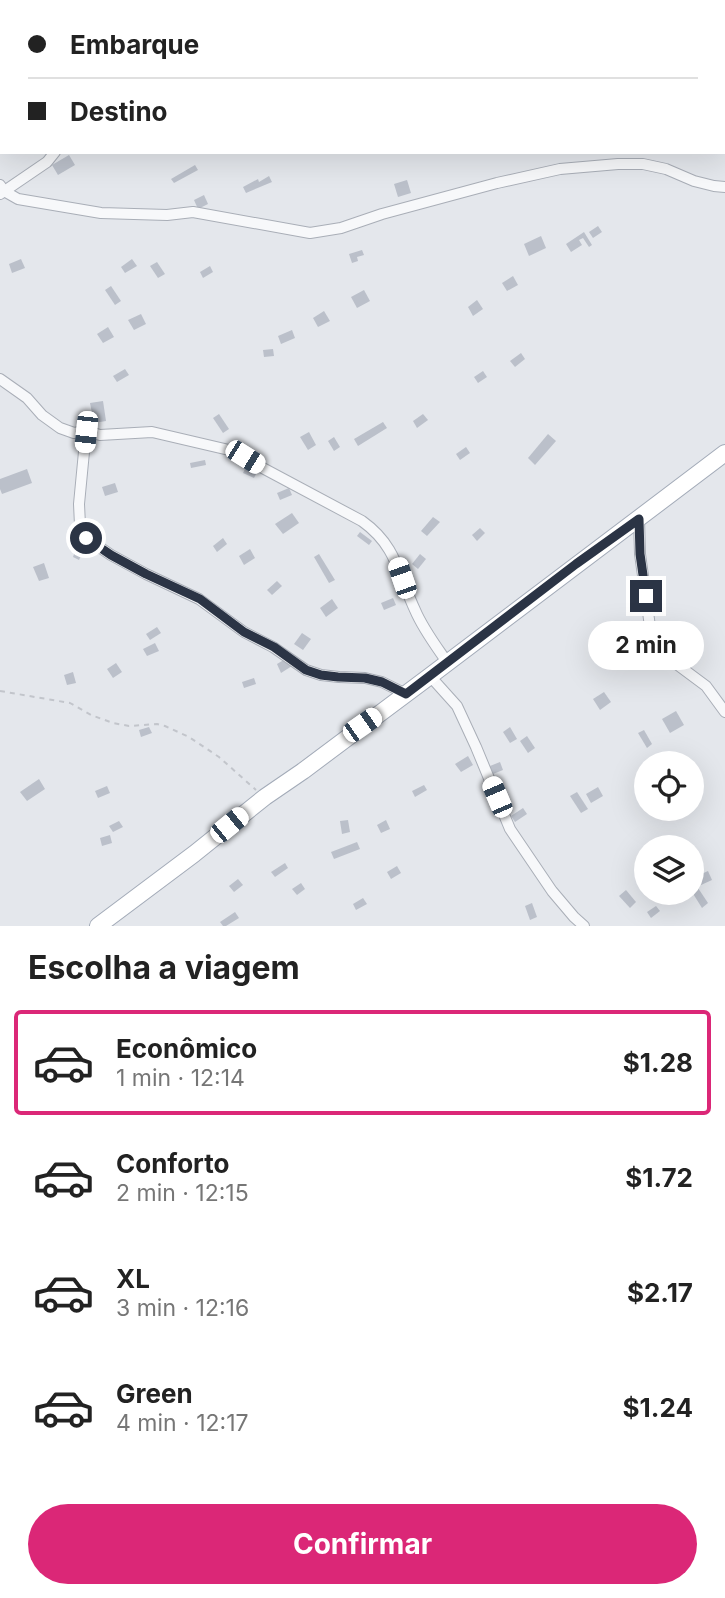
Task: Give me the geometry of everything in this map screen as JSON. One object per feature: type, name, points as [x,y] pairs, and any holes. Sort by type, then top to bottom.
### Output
[{"type":"main road","points":[[97,926],[725,453]]},
{"type":"street","points":[[1,190],[47,162],[53,154]]},
{"type":"street","points":[[638,154],[643,164]]},
{"type":"street","points":[[1,190],[18,199],[101,213],[167,215],[193,212],[310,233],[341,228],[497,183],[560,169],[643,164],[666,169],[694,181],[725,187]]},
{"type":"street","points":[[0,379],[27,398],[50,422],[74,433],[100,435],[152,432],[229,450],[362,521],[374,529],[392,553],[415,612],[447,663]]},
{"type":"street","points":[[86,432],[79,504],[80,524],[86,538],[146,574],[200,599],[244,632],[274,647],[306,670],[330,676],[382,682],[406,694]]},
{"type":"street","points":[[639,519],[640,554],[652,641],[663,654],[706,686],[725,712]]},
{"type":"street","points":[[430,676],[457,706],[510,829],[552,891],[584,926]]},
{"type":"path","points":[[0,691],[70,703],[113,723],[165,726],[189,737],[219,757],[265,797]]},
{"type":"building","points":[[69,155],[75,165],[58,175],[52,165]]},
{"type":"building","points":[[195,165],[198,170],[174,183],[171,179]]},
{"type":"building","points":[[269,176],[272,182],[246,193],[243,187]]},
{"type":"building","points":[[407,180],[411,193],[398,197],[394,184]]},
{"type":"building","points":[[204,195],[208,204],[198,209],[194,200]]},
{"type":"building","points":[[598,226],[602,232],[593,238],[589,232]]},
{"type":"building","points":[[584,232],[592,245],[589,247],[583,238],[579,240],[582,245],[571,252],[566,244]]},
{"type":"building","points":[[541,236],[546,248],[529,256],[524,244]]},
{"type":"building","points":[[362,250],[364,255],[357,257],[358,261],[352,263],[349,254]]},
{"type":"building","points":[[21,259],[25,268],[12,273],[9,264]]},
{"type":"building","points":[[132,259],[137,266],[125,273],[121,267]]},
{"type":"building","points":[[157,262],[165,274],[158,278],[150,266]]},
{"type":"building","points":[[210,266],[213,272],[203,278],[200,272]]},
{"type":"building","points":[[513,276],[518,285],[507,291],[502,283]]},
{"type":"building","points":[[111,286],[121,301],[115,305],[105,290]]},
{"type":"building","points":[[364,290],[370,301],[357,308],[351,297]]},
{"type":"building","points":[[477,300],[483,309],[473,316],[468,307]]},
{"type":"building","points":[[324,311],[330,321],[318,327],[313,318]]},
{"type":"building","points":[[141,314],[146,324],[134,330],[128,320]]},
{"type":"building","points":[[108,327],[114,337],[103,343],[97,334]]},
{"type":"building","points":[[292,330],[295,338],[281,344],[278,336]]},
{"type":"building","points":[[273,349],[274,356],[264,357],[263,350]]},
{"type":"building","points":[[521,353],[525,359],[515,367],[510,361]]},
{"type":"building","points":[[125,369],[129,375],[117,382],[113,376]]},
{"type":"building","points":[[483,371],[487,377],[478,383],[474,377]]},
{"type":"building","points":[[103,401],[106,421],[94,423],[90,403]]},
{"type":"building","points":[[219,414],[229,429],[223,433],[213,418]]},
{"type":"building","points":[[423,414],[428,420],[417,428],[413,421]]},
{"type":"building","points":[[383,422],[387,428],[358,446],[354,439]]},
{"type":"building","points":[[309,432],[316,445],[308,450],[300,437]]},
{"type":"building","points":[[548,434],[556,441],[535,465],[528,458]]},
{"type":"building","points":[[334,437],[340,447],[334,451],[328,441]]},
{"type":"building","points":[[466,447],[470,453],[460,460],[456,454]]},
{"type":"building","points":[[205,460],[206,465],[191,468],[190,463]]},
{"type":"building","points":[[247,465],[258,470],[254,478],[243,473]]},
{"type":"building","points":[[27,469],[32,483],[2,494],[0,479]]},
{"type":"building","points":[[115,483],[118,492],[105,496],[102,487]]},
{"type":"building","points":[[289,488],[292,495],[280,500],[277,493]]},
{"type":"building","points":[[292,513],[299,523],[283,534],[275,524]]},
{"type":"building","points":[[433,517],[440,522],[427,536],[421,531]]},
{"type":"building","points":[[480,528],[485,533],[477,541],[472,535]]},
{"type":"building","points":[[360,532],[372,541],[369,545],[357,536]]},
{"type":"building","points":[[223,538],[227,544],[217,552],[213,546]]},
{"type":"building","points":[[78,543],[85,546],[79,560],[73,557]]},
{"type":"building","points":[[250,549],[255,558],[244,565],[239,556]]},
{"type":"building","points":[[319,554],[335,580],[329,583],[314,557]]},
{"type":"building","points":[[420,554],[426,559],[418,569],[412,564]]},
{"type":"building","points":[[44,563],[49,578],[39,581],[33,567]]},
{"type":"building","points":[[277,581],[282,586],[272,595],[267,590]]},
{"type":"building","points":[[393,598],[396,605],[384,610],[381,603]]},
{"type":"building","points":[[332,599],[338,608],[326,617],[320,608]]},
{"type":"building","points":[[157,627],[161,633],[150,640],[146,634]]},
{"type":"building","points":[[302,633],[311,639],[303,650],[294,644]]},
{"type":"building","points":[[155,643],[159,651],[147,656],[143,649]]},
{"type":"building","points":[[287,658],[292,666],[281,673],[277,664]]},
{"type":"building","points":[[116,663],[122,672],[113,678],[107,669]]},
{"type":"building","points":[[73,672],[76,683],[67,685],[64,675]]},
{"type":"building","points":[[254,678],[256,684],[244,688],[242,682]]},
{"type":"building","points":[[604,692],[611,702],[600,710],[593,699]]},
{"type":"building","points":[[676,711],[684,725],[670,733],[662,719]]},
{"type":"building","points":[[149,727],[152,733],[141,737],[139,730]]},
{"type":"building","points":[[510,727],[517,739],[510,743],[503,732]]},
{"type":"building","points":[[644,730],[652,744],[647,748],[638,733]]},
{"type":"building","points":[[527,736],[535,748],[528,753],[520,741]]},
{"type":"building","points":[[468,756],[473,765],[461,772],[455,764]]},
{"type":"building","points":[[500,762],[503,770],[493,774],[490,766]]},
{"type":"building","points":[[39,779],[45,789],[27,801],[20,792]]},
{"type":"building","points":[[424,785],[427,790],[415,797],[412,791]]},
{"type":"building","points":[[107,786],[110,793],[98,798],[95,791]]},
{"type":"building","points":[[598,787],[603,796],[591,803],[586,794]]},
{"type":"building","points":[[577,792],[588,809],[581,813],[570,796]]},
{"type":"building","points":[[523,808],[527,814],[515,822],[511,816]]},
{"type":"building","points":[[348,820],[350,832],[342,834],[340,821]]},
{"type":"building","points":[[386,820],[390,829],[381,833],[377,825]]},
{"type":"building","points":[[119,821],[123,827],[113,832],[109,826]]},
{"type":"building","points":[[110,835],[112,843],[102,846],[100,838]]},
{"type":"building","points":[[357,842],[360,849],[334,859],[331,852]]},
{"type":"building","points":[[285,863],[288,868],[275,877],[271,872]]},
{"type":"building","points":[[397,866],[401,873],[391,879],[387,872]]},
{"type":"building","points":[[708,871],[712,880],[704,884],[704,873]]},
{"type":"building","points":[[238,879],[243,885],[234,892],[229,886]]},
{"type":"building","points":[[301,883],[305,889],[297,895],[292,889]]},
{"type":"building","points":[[626,890],[634,900],[634,904],[630,908],[619,896]]},
{"type":"building","points":[[363,898],[367,904],[356,910],[353,904]]},
{"type":"building","points":[[532,903],[537,917],[530,920],[525,906]]},
{"type":"building","points":[[656,906],[660,911],[651,918],[647,912]]},
{"type":"building","points":[[235,912],[239,918],[223,926],[220,922]]},
{"type":"route","points":[[86,538],[146,574],[200,599],[244,632],[274,647],[306,670],[321,675],[382,682],[406,694],[639,519],[640,554],[646,596]]}]
